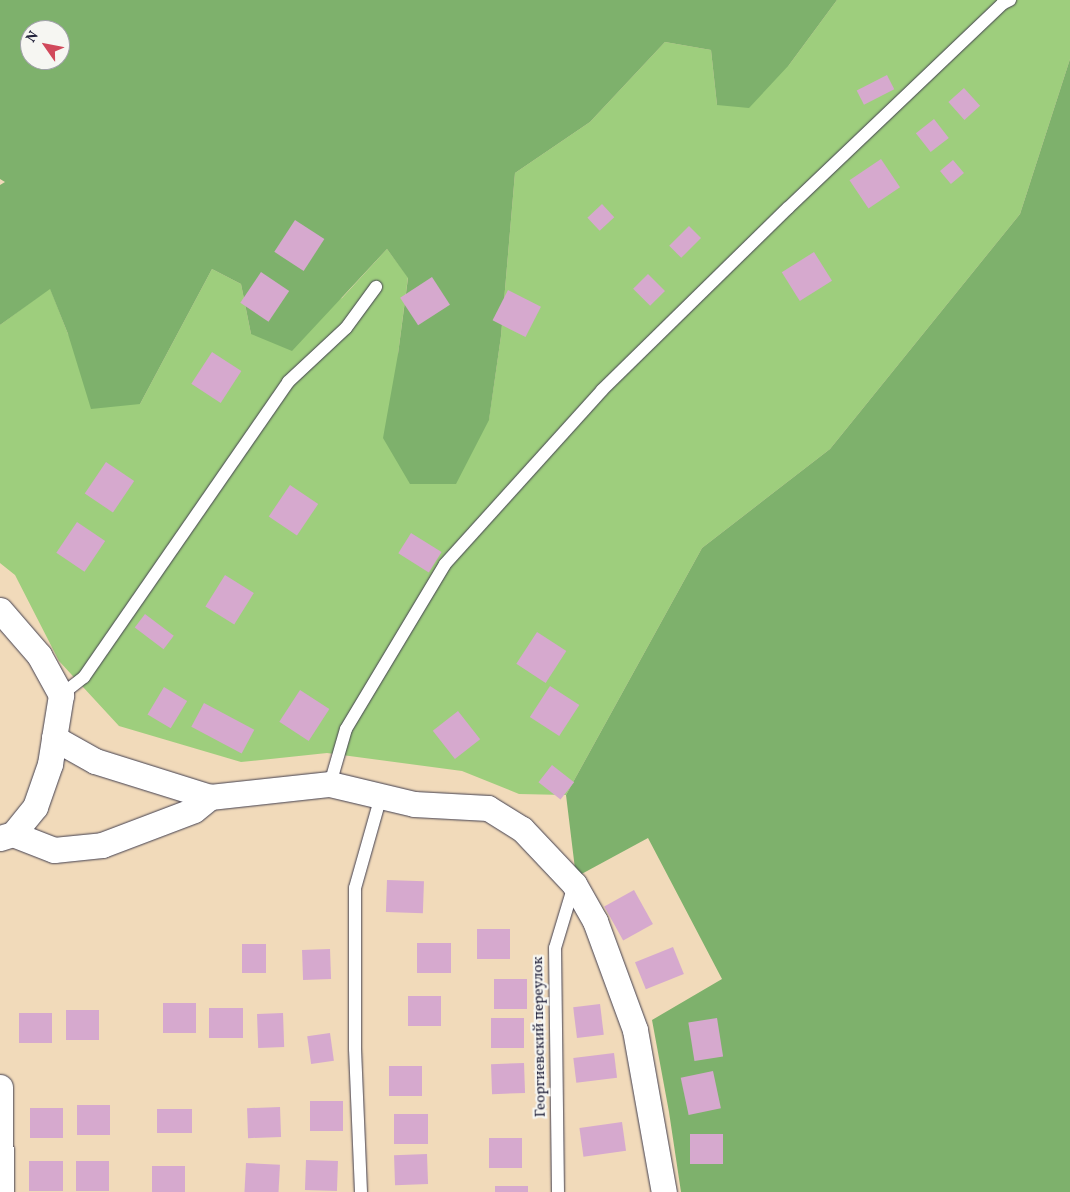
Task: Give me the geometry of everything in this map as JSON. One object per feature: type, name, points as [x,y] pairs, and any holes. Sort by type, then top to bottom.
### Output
[{"type":"street","points":[[0,610],[39,655],[61,695],[50,764],[35,807],[6,836],[54,850],[102,845],[194,810],[210,797]]},
{"type":"street","points":[[54,738],[95,761],[210,797],[269,789],[330,784],[414,804],[488,808],[522,829],[574,884],[595,921],[635,1030],[664,1192]]},
{"type":"street","points":[[0,1087],[1,1192]]},
{"type":"lane","points":[[330,784],[346,729],[445,564],[602,390],[795,201],[1002,4],[1010,0]]},
{"type":"lane","points":[[61,695],[84,677],[288,382],[346,328],[376,287]]},
{"type":"lane","points":[[361,1192],[355,1049],[355,888],[381,796]]},
{"type":"lane","name":"Георгиевский переулок","points":[[558,1192],[555,948],[574,884]]},
{"type":"green space","points":[[0,0],[837,0],[789,65],[749,108],[717,105],[711,50],[665,42],[590,122],[515,173],[501,336],[489,420],[456,484],[410,484],[383,438],[398,354],[408,278],[387,249],[292,351],[251,334],[241,284],[212,269],[140,404],[91,409],[68,334],[50,289],[0,325],[0,185],[5,182],[0,179]]},
{"type":"green space","points":[[837,0],[1070,0],[1070,59],[1020,214],[830,449],[702,548],[566,795],[519,794],[462,771],[327,753],[241,762],[119,726],[59,661],[15,575],[0,563],[0,325],[50,288],[68,334],[140,404],[212,269],[241,284],[251,334],[342,298],[387,249],[408,277],[398,354],[489,419],[501,336],[515,173],[590,122],[665,42],[711,50],[717,105],[789,65]]},
{"type":"green space","points":[[1070,59],[1070,1192],[681,1192],[652,1020],[722,979],[648,838],[576,877],[566,795],[702,548],[830,449],[1020,214]]},
{"type":"building","points":[[887,75],[894,89],[864,105],[857,90]]},
{"type":"building","points":[[964,88],[980,106],[964,120],[948,102]]},
{"type":"building","points":[[934,119],[949,138],[931,152],[916,133]]},
{"type":"building","points":[[881,159],[900,187],[869,208],[849,180]]},
{"type":"building","points":[[953,160],[964,173],[951,184],[940,171]]},
{"type":"building","points":[[602,204],[614,217],[600,231],[587,218]]},
{"type":"building","points":[[295,220],[324,239],[304,271],[274,252]]},
{"type":"building","points":[[689,226],[701,238],[681,258],[669,246]]},
{"type":"building","points":[[814,252],[832,281],[800,301],[782,272]]},
{"type":"building","points":[[261,272],[289,291],[268,322],[240,303]]},
{"type":"building","points":[[648,274],[665,291],[650,306],[633,289]]},
{"type":"building","points":[[432,277],[450,305],[418,325],[400,298]]},
{"type":"building","points":[[508,290],[541,307],[526,337],[493,320]]},
{"type":"building","points":[[212,352],[241,371],[221,403],[191,384]]},
{"type":"building","points":[[106,462],[134,481],[113,513],[85,494]]},
{"type":"building","points":[[290,485],[318,504],[297,536],[269,517]]},
{"type":"building","points":[[77,522],[105,541],[84,572],[56,553]]},
{"type":"building","points":[[411,533],[442,552],[429,572],[398,553]]},
{"type":"building","points":[[225,575],[254,593],[234,624],[205,606]]},
{"type":"building","points":[[145,614],[174,636],[164,649],[135,628]]},
{"type":"building","points":[[537,632],[566,651],[546,683],[516,664]]},
{"type":"building","points":[[550,686],[579,705],[559,736],[530,717]]},
{"type":"building","points":[[164,687],[187,701],[171,728],[148,714]]},
{"type":"building","points":[[300,690],[329,709],[309,741],[279,722]]},
{"type":"building","points":[[204,703],[254,730],[242,754],[191,727]]},
{"type":"building","points":[[458,711],[480,739],[455,759],[433,731]]},
{"type":"building","points":[[552,765],[574,782],[561,800],[538,782]]},
{"type":"building","points":[[387,880],[424,881],[423,913],[386,912]]},
{"type":"building","points":[[634,890],[653,924],[623,941],[604,906]]},
{"type":"building","points":[[477,929],[510,929],[510,959],[477,959]]},
{"type":"building","points":[[417,943],[451,943],[451,973],[417,973]]},
{"type":"building","points":[[242,944],[266,944],[266,973],[242,973]]},
{"type":"building","points":[[673,947],[684,974],[646,989],[635,962]]},
{"type":"building","points":[[330,949],[331,979],[303,980],[302,950]]},
{"type":"building","points":[[494,979],[527,979],[527,1009],[494,1009]]},
{"type":"building","points":[[408,996],[441,996],[441,1026],[408,1026]]},
{"type":"building","points":[[163,1003],[196,1003],[196,1033],[163,1033]]},
{"type":"building","points":[[600,1004],[604,1035],[577,1038],[573,1007]]},
{"type":"building","points":[[209,1008],[243,1008],[243,1038],[209,1038]]},
{"type":"building","points":[[66,1010],[99,1010],[99,1040],[66,1040]]},
{"type":"building","points":[[19,1013],[52,1013],[52,1043],[19,1043]]},
{"type":"building","points":[[283,1013],[284,1047],[258,1048],[257,1014]]},
{"type":"building","points":[[491,1018],[524,1018],[524,1048],[491,1048]]},
{"type":"building","points":[[717,1018],[723,1057],[694,1061],[688,1023]]},
{"type":"building","points":[[330,1033],[334,1061],[311,1064],[307,1036]]},
{"type":"building","points":[[614,1053],[617,1078],[576,1083],[573,1058]]},
{"type":"building","points":[[524,1063],[525,1093],[492,1094],[491,1064]]},
{"type":"building","points":[[389,1066],[422,1066],[422,1096],[389,1096]]},
{"type":"building","points":[[713,1071],[721,1108],[689,1115],[681,1078]]},
{"type":"building","points":[[310,1101],[343,1101],[343,1131],[310,1131]]},
{"type":"building","points":[[77,1105],[110,1105],[110,1135],[77,1135]]},
{"type":"building","points":[[280,1107],[281,1137],[248,1138],[247,1108]]},
{"type":"building","points":[[30,1108],[63,1108],[63,1138],[30,1138]]},
{"type":"building","points":[[157,1109],[192,1109],[192,1133],[157,1133]]},
{"type":"building","points":[[394,1114],[428,1114],[428,1144],[394,1144]]},
{"type":"building","points":[[622,1122],[626,1151],[583,1157],[579,1128]]},
{"type":"building","points":[[690,1134],[723,1134],[723,1164],[690,1164]]},
{"type":"building","points":[[489,1138],[522,1138],[522,1168],[489,1168]]},
{"type":"building","points":[[427,1154],[428,1184],[395,1185],[394,1155]]},
{"type":"building","points":[[306,1160],[338,1161],[337,1191],[305,1190]]},
{"type":"building","points":[[29,1161],[63,1161],[63,1191],[29,1191]]},
{"type":"building","points":[[76,1161],[109,1161],[109,1191],[76,1191]]},
{"type":"building","points":[[246,1163],[280,1165],[279,1192],[244,1192]]},
{"type":"building","points":[[152,1166],[185,1166],[185,1192],[152,1192]]},
{"type":"building","points":[[495,1186],[528,1186],[528,1192],[495,1192]]}]
